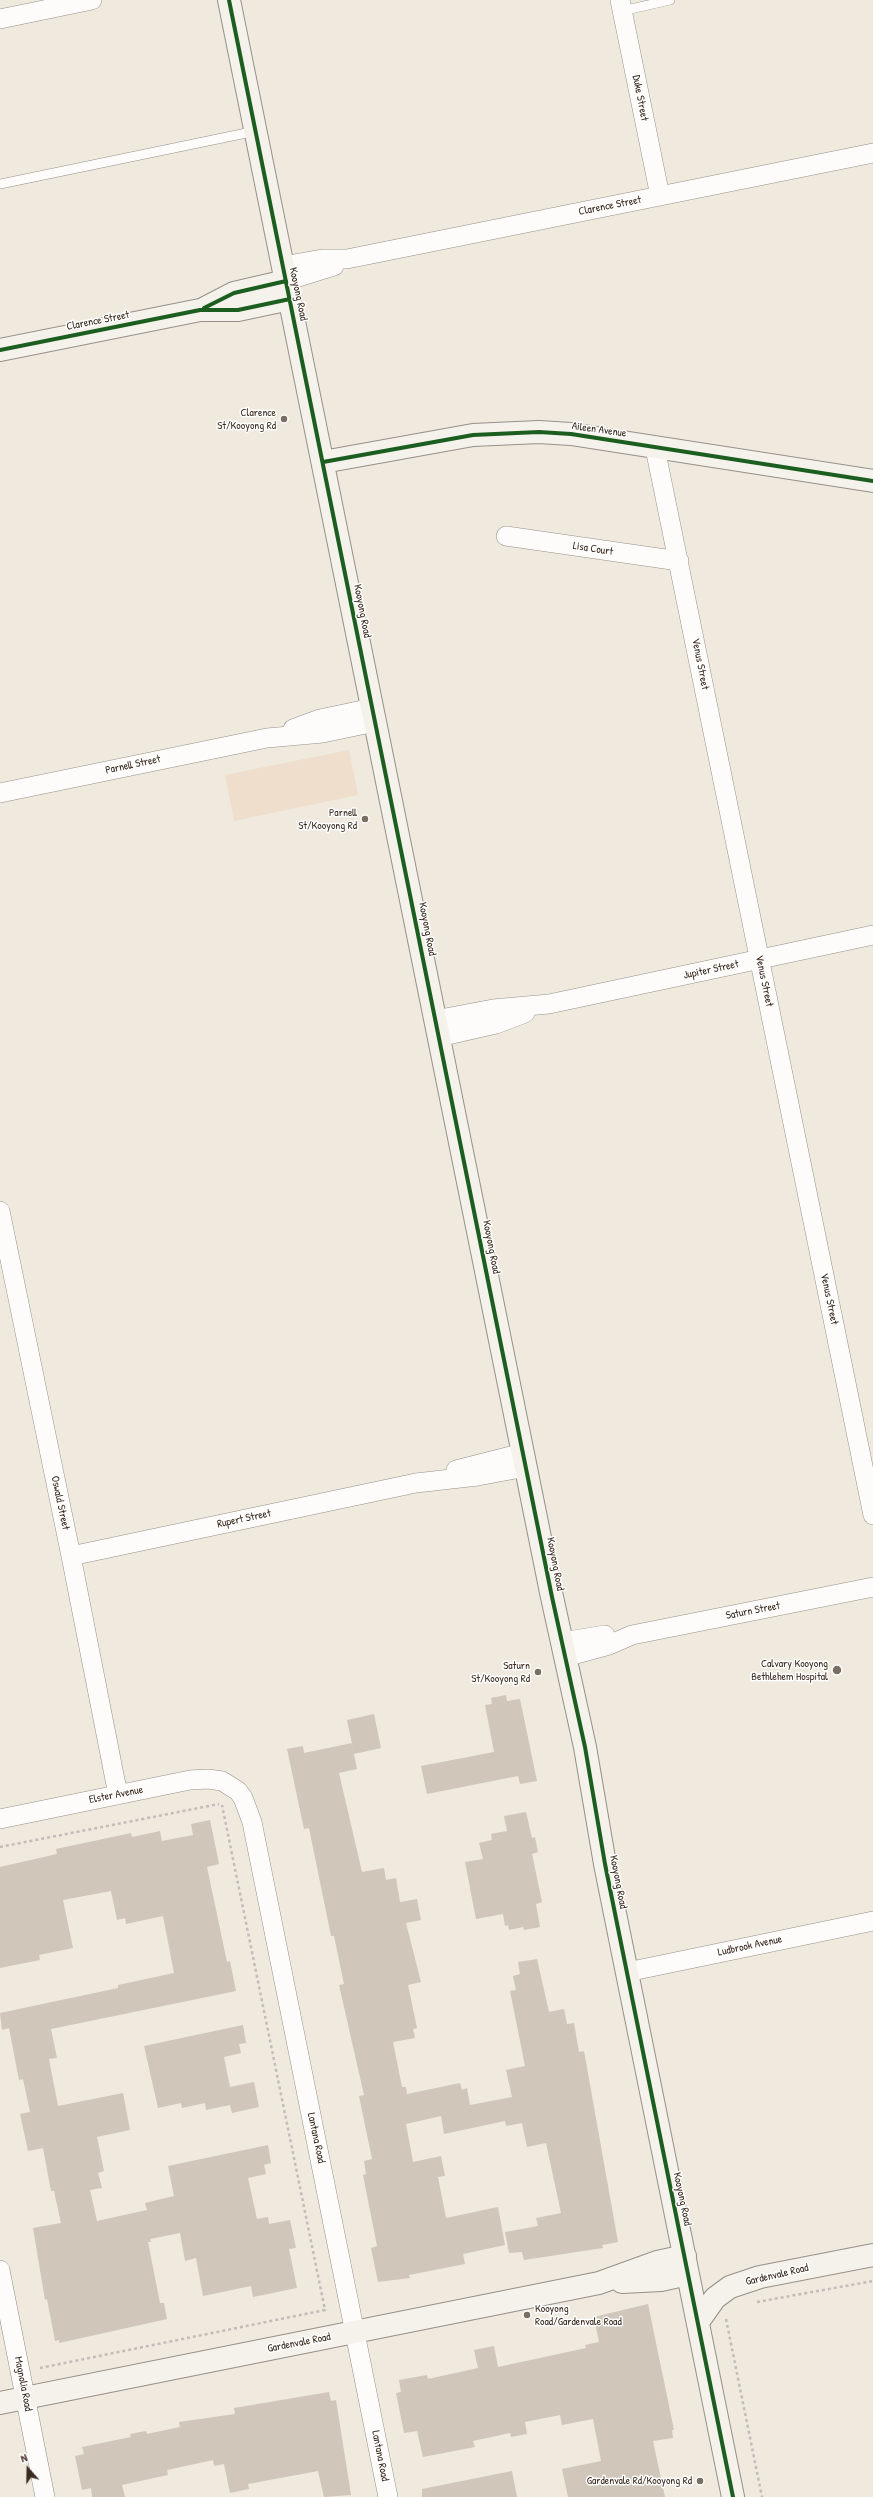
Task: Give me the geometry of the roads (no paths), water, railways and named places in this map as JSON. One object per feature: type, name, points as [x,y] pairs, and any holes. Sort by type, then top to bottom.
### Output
[{"type":"street","points":[[0,19],[59,3],[92,0]]},
{"type":"street","name":"Kooyong Road","points":[[229,0],[563,1650],[585,1747],[627,1972],[733,2497]]},
{"type":"street","name":"Duke Street","points":[[621,5],[660,196]]},
{"type":"street","name":"Clarence Street","points":[[0,350],[200,310],[234,293],[286,282],[324,270],[347,259],[873,153]]},
{"type":"street","name":"Aileen Avenue","points":[[322,462],[473,436],[506,432],[571,434],[873,481]]},
{"type":"street","name":"Venus Street","points":[[655,448],[873,1514]]},
{"type":"street","name":"Lisa Court","points":[[506,536],[679,561]]},
{"type":"street","name":"Parnell Street","points":[[0,793],[267,738],[320,719],[374,715]]},
{"type":"street","name":"Jupiter Street","points":[[437,1028],[493,1009],[549,1004],[873,935]]},
{"type":"street","name":"Oswald Street","points":[[0,1211],[72,1556],[118,1795]]},
{"type":"street","name":"Rupert Street","points":[[72,1556],[416,1483],[476,1463],[525,1460]]},
{"type":"street","name":"Saturn Street","points":[[563,1650],[609,1645],[632,1635],[873,1587]]},
{"type":"street","name":"Elster Avenue","points":[[0,1819],[118,1795],[208,1779],[231,1786]]},
{"type":"street","name":"Lantana Road","points":[[231,1786],[243,1798],[252,1822],[388,2497]]},
{"type":"street","name":"Ludbrook Avenue","points":[[627,1972],[873,1921]]},
{"type":"street","name":"Gardenvale Road","points":[[698,2322],[721,2292],[760,2277],[873,2255]]},
{"type":"street","name":"Gardenvale Road","points":[[0,2404],[599,2283],[657,2262],[686,2265]]},
{"type":"street","name":"Magnolia Road","points":[[0,2270],[45,2497]]},
{"type":"lane","points":[[621,5],[670,0]]},
{"type":"lane","points":[[0,184],[256,131]]},
{"type":"place","name":"Clarence St/Kooyong Rd","points":[[284,419]]},
{"type":"place","name":"Parnell St/Kooyong Rd","points":[[365,819]]},
{"type":"place","name":"Calvary Kooyong Bethlehem Hospital","points":[[837,1670]]},
{"type":"place","name":"Saturn St/Kooyong Rd","points":[[538,1672]]},
{"type":"place","name":"Kooyong Road/Gardenvale Road","points":[[527,2315]]},
{"type":"place","name":"Gardenvale Rd/Kooyong Rd","points":[[700,2481]]}]
